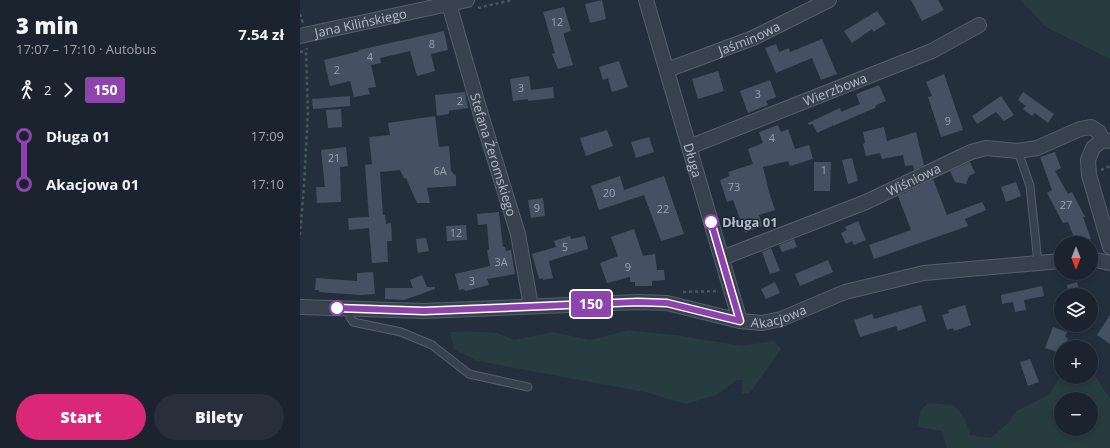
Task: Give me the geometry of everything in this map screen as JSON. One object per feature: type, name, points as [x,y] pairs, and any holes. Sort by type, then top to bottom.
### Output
[{"type":"street","name":"Długa","points":[[646,0],[740,321]]},
{"type":"street","name":"Jaśminowa","points":[[667,70],[753,38],[829,0]]},
{"type":"street","name":"Jana Kilińskiego","points":[[304,35],[449,4],[471,4]]},
{"type":"street","name":"Stefana Żeromskiego","points":[[449,4],[481,115],[518,234],[531,306]]},
{"type":"street","name":"Wierzbowa","points":[[689,147],[932,50],[979,25]]},
{"type":"street","name":"Wiśniowa","points":[[722,258],[866,202],[971,152],[986,148],[1018,151],[1037,148],[1080,129],[1091,127],[1099,132],[1106,140]]},
{"type":"street","points":[[1106,140],[1093,148],[1088,160],[1089,175],[1110,247]]},
{"type":"street","points":[[1098,259],[1110,260]]},
{"type":"street","name":"Akacjowa","points":[[300,307],[424,311],[638,302],[667,303],[740,321],[762,323],[781,319],[845,292],[924,273],[1054,262]]},
{"type":"lane","points":[[1018,151],[1030,186],[1038,263]]},
{"type":"lane","points":[[349,309],[350,317],[353,322],[401,332],[432,345],[469,374],[528,388]]},
{"type":"path","points":[[471,4],[512,0]]},
{"type":"path","points":[[300,14],[306,51],[308,111],[300,235]]},
{"type":"path","points":[[300,52],[306,51]]},
{"type":"green space","points":[[1020,0],[1110,0],[1110,59],[1046,27]]},
{"type":"green space","points":[[629,330],[682,336],[743,346],[774,341],[781,349],[749,394],[742,393],[742,380],[737,380],[716,395],[686,404],[650,393],[477,361],[454,349],[450,332],[466,331],[497,333],[514,340],[553,332],[590,340]]},
{"type":"green space","points":[[1098,380],[1110,398],[1110,448],[947,448],[942,431],[917,427],[921,410],[928,403],[954,405],[965,419],[970,435],[991,438],[1009,422],[1015,412],[1050,394],[1056,384],[1098,384]]},
{"type":"building","points":[[602,0],[606,19],[590,23],[585,4]]},
{"type":"building","points":[[911,0],[938,0],[944,10],[922,21]]},
{"type":"building","points":[[564,7],[571,31],[564,33],[564,36],[573,65],[558,69],[552,54],[555,53],[543,12]]},
{"type":"building","points":[[877,11],[886,24],[873,32],[872,29],[852,43],[844,31]]},
{"type":"building","points":[[444,31],[448,50],[431,54],[435,71],[417,76],[410,51],[380,58],[381,63],[371,65],[376,87],[368,88],[370,94],[354,97],[350,81],[330,86],[324,60],[360,51],[359,50]]},
{"type":"building","points":[[822,39],[837,74],[821,80],[812,58],[776,73],[765,48],[776,44],[779,52],[789,48],[790,52]]},
{"type":"building","points":[[619,61],[628,87],[612,92],[608,78],[603,80],[599,67]]},
{"type":"building","points":[[718,71],[724,91],[698,99],[692,79]]},
{"type":"building","points":[[944,74],[963,130],[941,137],[928,97],[932,96],[926,82]]},
{"type":"building","points":[[529,76],[531,90],[553,87],[554,98],[513,101],[510,79]]},
{"type":"building","points":[[770,80],[776,97],[766,101],[768,105],[748,113],[740,91]]},
{"type":"building","points":[[879,85],[886,101],[876,105],[875,108],[833,126],[832,124],[832,126],[817,133],[813,124],[809,125],[808,123],[840,108],[841,112],[860,104],[856,94]]},
{"type":"building","points":[[465,92],[468,108],[449,111],[449,114],[437,116],[435,95]]},
{"type":"building","points":[[1023,92],[1054,114],[1048,123],[1035,113],[1032,116],[1023,109],[1026,106],[1018,100]]},
{"type":"building","points":[[350,96],[350,106],[313,109],[312,99]]},
{"type":"building","points":[[1001,96],[1014,115],[1004,121],[996,112],[977,124],[972,116]]},
{"type":"building","points":[[341,109],[342,127],[328,128],[326,110]]},
{"type":"building","points":[[435,116],[439,147],[449,146],[451,171],[456,176],[456,186],[427,188],[430,203],[417,203],[406,178],[404,178],[400,170],[380,172],[383,215],[385,215],[386,224],[391,223],[392,241],[387,241],[388,262],[372,263],[369,228],[349,230],[348,218],[369,217],[365,165],[372,164],[369,137],[390,135],[388,123]]},
{"type":"building","points":[[778,125],[781,132],[788,129],[795,149],[809,145],[813,159],[790,166],[788,161],[763,167],[775,210],[759,215],[762,226],[745,233],[733,200],[727,202],[720,180],[730,176],[728,172],[753,164],[748,149],[763,143],[759,132]]},
{"type":"building","points":[[884,127],[887,141],[916,132],[924,165],[914,170],[913,165],[905,166],[903,155],[882,159],[880,153],[866,156],[863,144],[865,143],[863,132]]},
{"type":"building","points":[[607,130],[613,146],[586,156],[580,138]]},
{"type":"building","points":[[649,137],[654,152],[636,158],[631,142]]},
{"type":"building","points":[[346,147],[348,166],[340,167],[341,202],[317,203],[316,187],[325,187],[321,150]]},
{"type":"building","points":[[1055,152],[1061,168],[1055,171],[1068,194],[1072,192],[1085,217],[1083,217],[1090,236],[1073,236],[1068,222],[1063,223],[1047,193],[1052,190],[1040,157]]},
{"type":"building","points":[[852,158],[858,181],[848,184],[842,160]]},
{"type":"building","points":[[814,162],[831,162],[830,191],[814,191]]},
{"type":"building","points":[[970,162],[975,173],[969,176],[966,184],[955,182],[950,171]]},
{"type":"building","points":[[620,176],[624,190],[664,176],[684,234],[661,241],[644,195],[599,210],[591,186]]},
{"type":"building","points":[[933,179],[947,215],[982,202],[986,210],[965,219],[968,226],[874,259],[869,245],[911,230],[898,196]]},
{"type":"building","points":[[1016,182],[1021,196],[1006,202],[1001,187]]},
{"type":"building","points":[[543,198],[545,216],[531,218],[528,200]]},
{"type":"building","points":[[499,212],[503,247],[505,247],[506,251],[511,250],[515,274],[487,279],[489,285],[465,291],[464,289],[459,290],[455,274],[490,266],[487,250],[489,250],[487,224],[478,225],[477,214]]},
{"type":"building","points":[[858,221],[866,240],[854,245],[852,241],[846,244],[841,233],[847,230],[845,227]]},
{"type":"building","points":[[466,225],[467,240],[447,241],[446,226]]},
{"type":"building","points":[[634,229],[643,256],[655,254],[657,270],[664,270],[665,280],[652,281],[652,286],[635,286],[635,282],[630,282],[630,277],[607,283],[600,263],[618,256],[611,237]]},
{"type":"building","points":[[570,236],[571,239],[585,236],[588,249],[549,261],[553,278],[543,280],[543,278],[539,279],[532,254],[556,247],[554,241]]},
{"type":"building","points":[[426,238],[429,251],[418,253],[416,239]]},
{"type":"building","points":[[794,239],[797,247],[782,252],[779,245]]},
{"type":"building","points":[[771,248],[780,271],[770,274],[762,252]]},
{"type":"building","points":[[828,260],[833,272],[800,286],[795,274]]},
{"type":"building","points":[[373,272],[375,294],[361,295],[319,292],[319,290],[315,290],[316,278],[357,281],[357,273]]},
{"type":"building","points":[[422,275],[427,287],[435,287],[435,289],[404,300],[385,299],[385,288],[413,288],[410,280]]},
{"type":"building","points":[[775,282],[780,293],[766,299],[761,289]]},
{"type":"building","points":[[1077,282],[1079,288],[1068,288],[1067,285]]},
{"type":"building","points":[[1042,286],[1044,296],[1024,300],[1026,310],[1015,312],[1013,302],[1002,304],[1001,295]]},
{"type":"building","points":[[921,305],[926,321],[898,331],[896,326],[860,337],[854,320],[872,314],[874,319]]},
{"type":"building","points":[[965,305],[971,325],[954,331],[953,328],[947,330],[942,315],[949,313],[948,310]]},
{"type":"building","points":[[1110,315],[1110,344],[1097,335]]},
{"type":"building","points":[[1053,327],[1054,332],[1067,332],[1065,337],[1068,338],[1067,340],[1054,340],[1054,351],[1045,348]]},
{"type":"building","points":[[1030,359],[1039,382],[1028,386],[1020,362]]},
{"type":"bus line","name":"150","points":[[337,308],[424,311],[638,302],[667,303],[740,321],[711,222]]},
{"type":"place","name":"Długa 01","points":[[711,222]]}]
